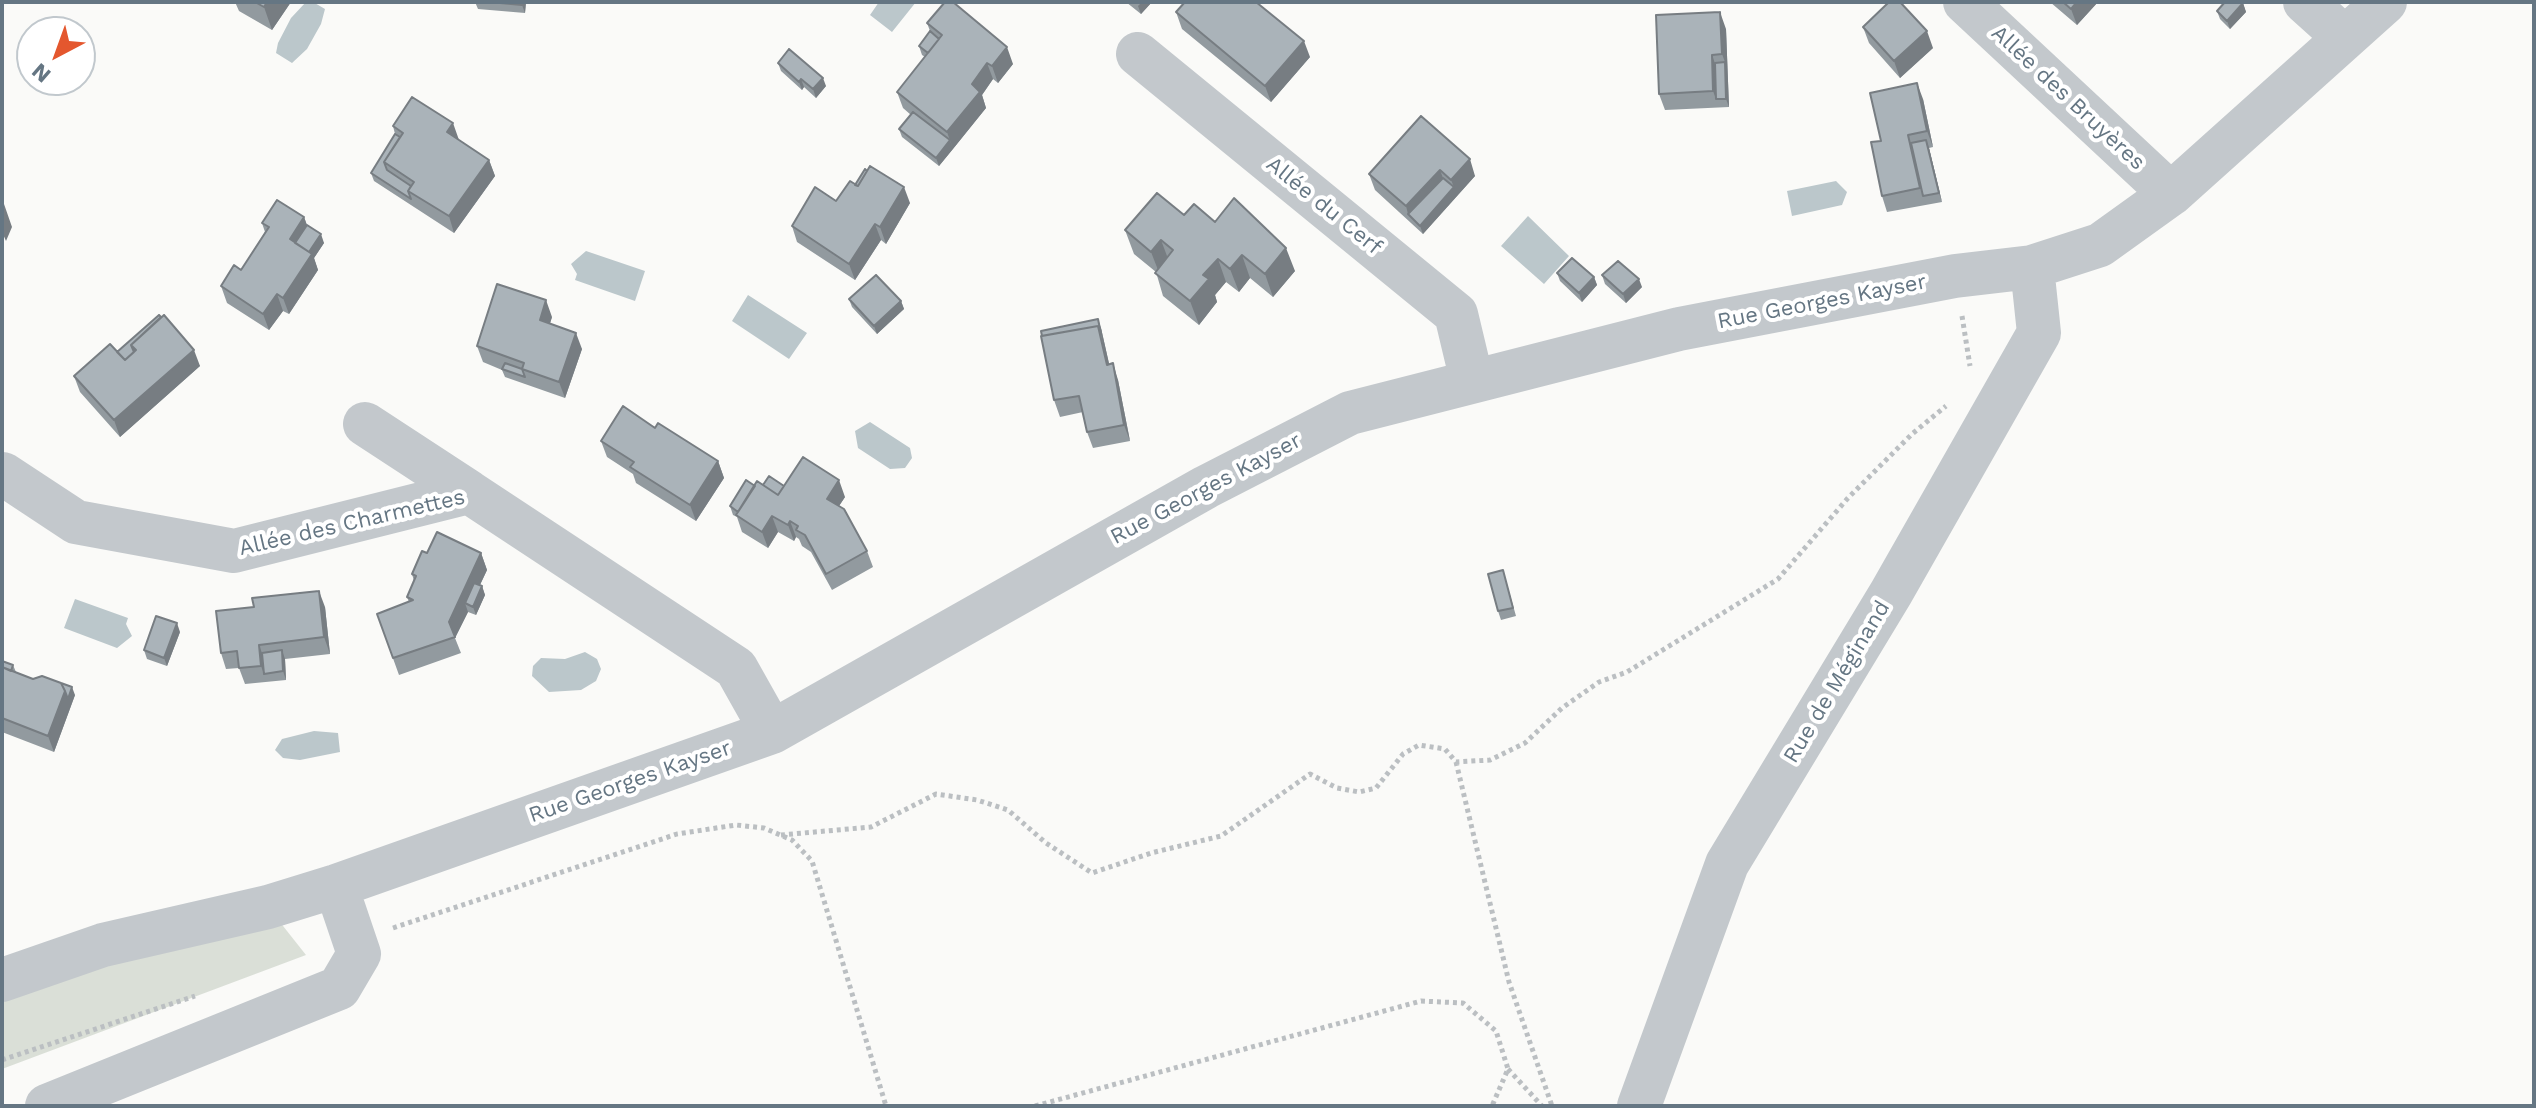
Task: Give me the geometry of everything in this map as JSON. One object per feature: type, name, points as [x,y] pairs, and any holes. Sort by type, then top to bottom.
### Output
[{"type":"street","name":"Allée des Bruyères","points":[[1965,2],[2171,194]]},
{"type":"street","points":[[2305,2],[2345,38]]},
{"type":"street","name":"Rue Georges Kayser","points":[[2,980],[103,945],[268,907],[336,886],[772,732],[1206,487],[1350,413],[1679,329],[1955,276],[2032,267],[2100,245],[2171,194],[2385,2]]},
{"type":"street","name":"Allée du Cerf","points":[[1138,54],[1456,314],[1472,381]]},
{"type":"street","name":"Rue de Méginand","points":[[1639,1106],[1727,864],[1891,593],[2039,333],[2032,267]]},
{"type":"street","points":[[365,424],[469,492]]},
{"type":"street","name":"Allée des Charmettes","points":[[3,474],[76,522],[234,551],[469,492],[736,668],[772,732]]},
{"type":"street","points":[[47,1106],[339,988],[359,954],[336,886]]},
{"type":"path","points":[[1955,276],[1971,369]]},
{"type":"path","points":[[1456,762],[1490,760],[1525,743],[1562,708],[1599,682],[1627,672],[1778,579],[1848,498],[1912,434],[1949,404]]},
{"type":"path","points":[[781,835],[871,827],[936,794],[977,800],[1008,810],[1046,843],[1092,873],[1151,853],[1221,836],[1310,774],[1337,788],[1359,792],[1376,788],[1403,754],[1419,745],[1445,749],[1456,762],[1509,982],[1552,1106]]},
{"type":"path","points":[[353,935],[397,927],[677,834],[736,825],[764,828],[792,840],[812,861],[886,1106]]},
{"type":"path","points":[[2,1060],[207,992]]},
{"type":"path","points":[[1035,1106],[1421,1001],[1463,1003],[1496,1031],[1508,1069],[1542,1106]]},
{"type":"path","points":[[1492,1106],[1508,1069]]},
{"type":"shaded area","points":[[306,2],[313,2],[325,9],[321,24],[307,49],[292,63],[276,53],[278,43],[291,18]]},
{"type":"shaded area","points":[[879,2],[916,2],[892,32],[870,15]]},
{"type":"shaded area","points":[[1836,181],[1847,192],[1842,205],[1792,216],[1787,191]]},
{"type":"shaded area","points":[[1528,216],[1569,256],[1544,284],[1501,246]]},
{"type":"shaded area","points":[[586,251],[645,271],[635,301],[575,280],[577,274],[571,264]]},
{"type":"shaded area","points":[[748,295],[807,333],[789,359],[732,321]]},
{"type":"shaded area","points":[[870,422],[910,448],[912,458],[905,468],[890,469],[858,448],[855,431]]},
{"type":"shaded area","points":[[75,599],[128,618],[126,624],[132,636],[117,648],[64,628]]},
{"type":"shaded area","points":[[585,652],[597,659],[601,669],[596,681],[581,690],[549,692],[532,676],[533,666],[541,658],[565,659]]},
{"type":"shaded area","points":[[314,731],[338,733],[340,752],[300,760],[283,758],[275,750],[282,739]]},
{"type":"shaded area","points":[[268,907],[306,955],[2,1069],[2,984]]},
{"type":"building","points":[[489,2],[522,2],[522,5]]},
{"type":"building","points":[[945,2],[953,2],[1007,47],[992,66],[987,63],[972,84],[980,92],[947,132],[897,92],[942,35],[927,23]]},
{"type":"building","points":[[1185,2],[1256,2],[1304,41],[1265,86],[1176,12]]},
{"type":"building","points":[[1889,2],[1900,2],[1927,31],[1894,61],[1863,27]]},
{"type":"building","points":[[2063,2],[2077,2],[2071,9]]},
{"type":"building","points":[[2225,2],[2243,3],[2227,21],[2217,11]]},
{"type":"building","points":[[1720,12],[1722,54],[1712,55],[1713,91],[1659,94],[1656,15]]},
{"type":"building","points":[[930,31],[939,39],[928,53],[919,46]]},
{"type":"building","points":[[789,49],[823,78],[813,89],[801,79],[799,82],[778,63]]},
{"type":"building","points":[[1725,62],[1726,99],[1716,99],[1715,63]]},
{"type":"building","points":[[1917,83],[1927,131],[1908,135],[1920,188],[1882,196],[1871,142],[1881,141],[1870,93]]},
{"type":"building","points":[[412,97],[453,123],[447,132],[489,160],[449,216],[408,191],[414,182],[384,162],[403,133],[393,126]]},
{"type":"building","points":[[913,112],[950,140],[936,158],[899,129]]},
{"type":"building","points":[[1421,116],[1470,159],[1451,180],[1440,170],[1406,206],[1369,174]]},
{"type":"building","points":[[395,134],[400,137],[384,162],[387,170],[411,186],[408,191],[411,199],[371,173]]},
{"type":"building","points":[[1926,140],[1939,193],[1923,196],[1911,143]]},
{"type":"building","points":[[870,166],[904,187],[880,227],[875,224],[849,264],[792,226],[815,187],[836,201],[850,181],[858,186]]},
{"type":"building","points":[[865,169],[867,171],[858,186],[855,185]]},
{"type":"building","points":[[1443,178],[1454,187],[1420,226],[1408,214]]},
{"type":"building","points":[[1157,193],[1184,215],[1194,204],[1215,222],[1234,198],[1286,248],[1265,274],[1242,255],[1230,269],[1218,259],[1203,275],[1209,279],[1190,301],[1155,273],[1173,250],[1161,240],[1151,252],[1125,230]]},
{"type":"building","points":[[277,200],[304,217],[290,239],[312,254],[283,298],[277,294],[263,314],[221,286],[234,265],[241,270],[269,227],[262,223]]},
{"type":"building","points":[[307,225],[321,234],[309,252],[295,243]]},
{"type":"building","points":[[1572,258],[1594,277],[1579,293],[1557,273]]},
{"type":"building","points":[[1618,261],[1639,279],[1623,294],[1602,275]]},
{"type":"building","points":[[876,275],[901,301],[874,326],[849,299]]},
{"type":"building","points":[[497,284],[546,300],[540,320],[576,333],[559,382],[522,369],[524,363],[477,346]]},
{"type":"building","points":[[159,315],[161,317],[131,345],[134,352],[125,360],[117,352]]},
{"type":"building","points":[[164,315],[194,350],[114,420],[74,376],[110,344],[125,360],[136,350],[131,345]]},
{"type":"building","points":[[1098,319],[1101,334],[1098,326],[1042,336],[1041,331]]},
{"type":"building","points":[[1098,326],[1107,365],[1113,363],[1124,425],[1087,432],[1079,396],[1054,400],[1041,336]]},
{"type":"building","points":[[505,363],[522,369],[525,377],[502,369]]},
{"type":"building","points":[[623,406],[655,428],[658,423],[718,461],[690,505],[630,467],[634,462],[601,441]]},
{"type":"building","points":[[803,457],[839,480],[827,499],[844,509],[867,551],[826,574],[805,535],[796,530],[798,526],[790,521],[788,525],[772,516],[762,532],[736,515],[757,481],[778,495]]},
{"type":"building","points":[[769,476],[784,486],[778,495],[763,485]]},
{"type":"building","points":[[746,480],[755,486],[738,512],[730,506]]},
{"type":"building","points":[[437,532],[481,553],[449,622],[455,637],[393,658],[377,614],[413,600],[407,597],[416,576],[412,574],[422,551],[427,553]]},
{"type":"building","points":[[1503,570],[1513,608],[1498,611],[1488,574]]},
{"type":"building","points":[[474,583],[482,586],[473,607],[465,603]]},
{"type":"building","points":[[319,591],[324,637],[259,645],[261,666],[239,668],[237,651],[221,653],[216,611],[254,607],[252,598]]},
{"type":"building","points":[[156,616],[177,623],[164,658],[144,650]]},
{"type":"building","points":[[282,650],[283,671],[264,674],[262,653]]},
{"type":"building","points":[[2,661],[13,665],[11,671],[2,667]]},
{"type":"building","points":[[2,667],[33,679],[42,676],[61,683],[65,691],[48,736],[2,718]]},
{"type":"building","points":[[61,683],[72,687],[68,699],[65,691]]}]
